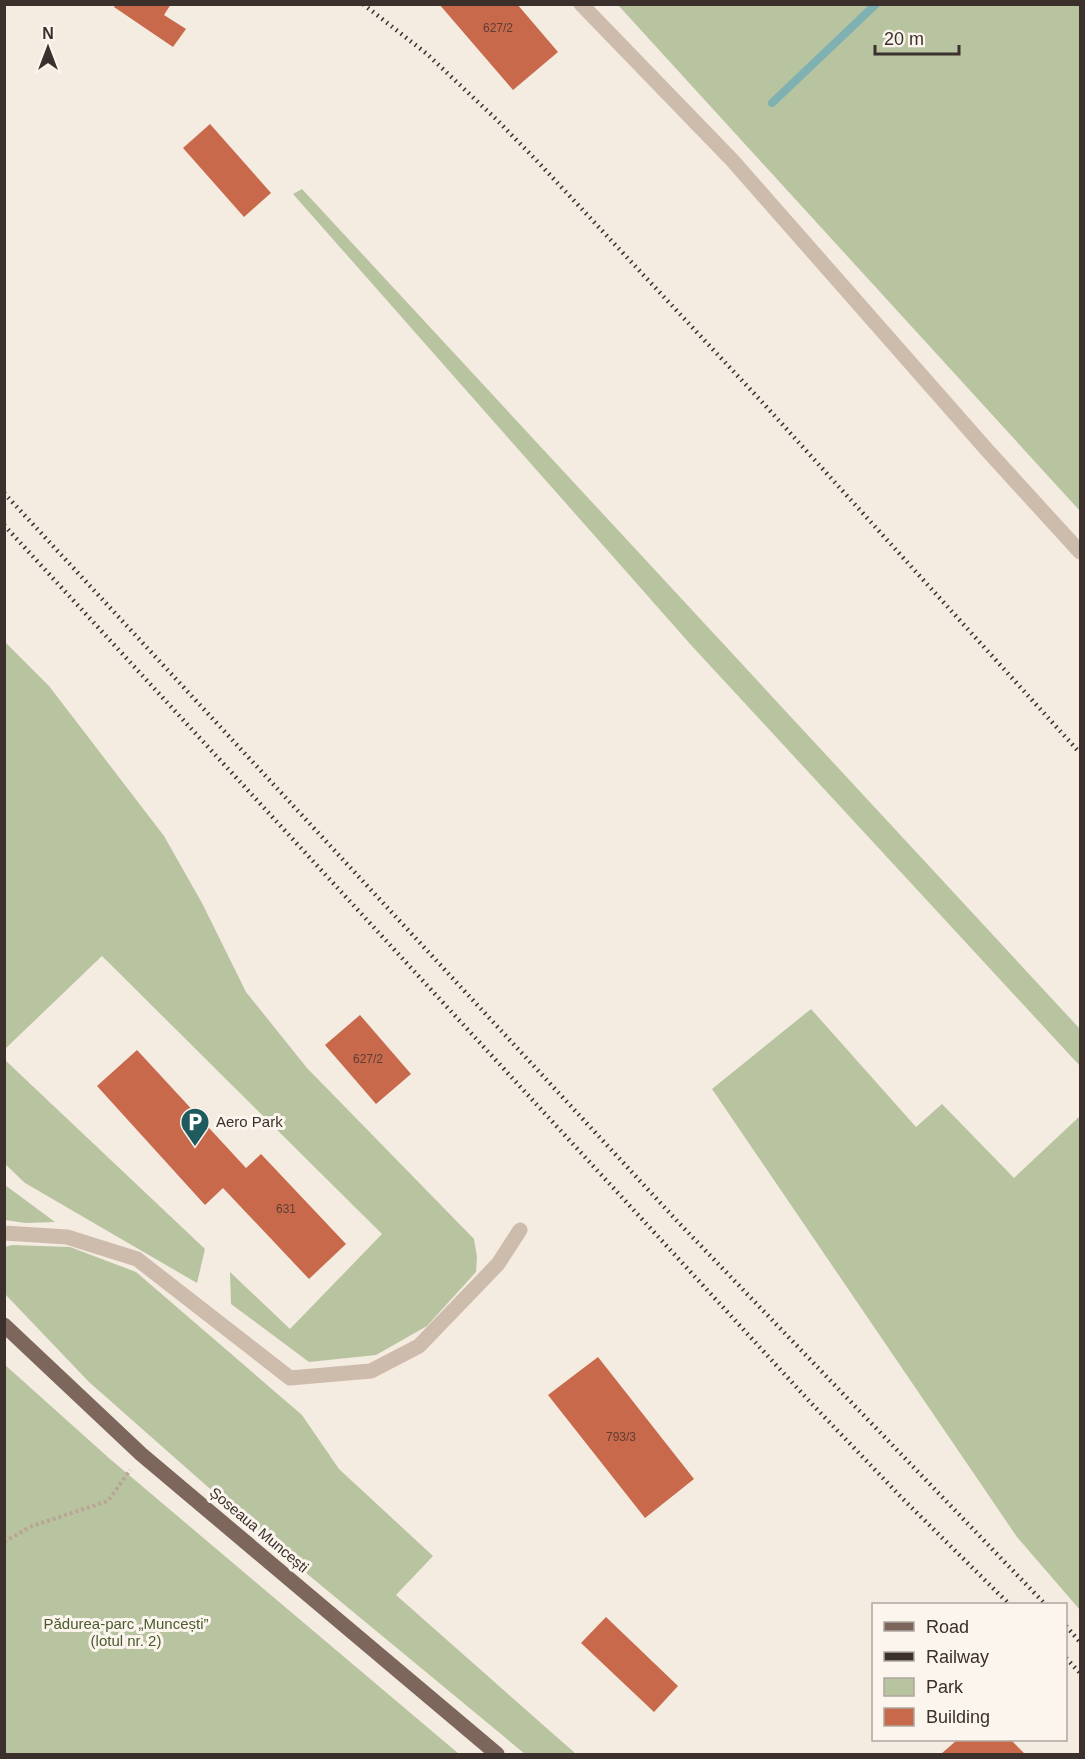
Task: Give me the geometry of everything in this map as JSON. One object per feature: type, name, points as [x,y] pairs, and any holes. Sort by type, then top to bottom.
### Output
[{"type":"main road","name":"Șoseaua Muncești","points":[[4,1325],[141,1454],[497,1755]]},
{"type":"lane","points":[[581,4],[732,160],[987,450],[1080,552]]},
{"type":"lane","points":[[4,1233],[67,1237],[137,1259],[290,1378],[371,1371],[419,1346],[498,1264],[520,1230]]},
{"type":"path","points":[[4,1542],[32,1526],[108,1501],[141,1454]]},
{"type":"green space","points":[[618,5],[1080,5],[1080,511]]},
{"type":"green space","points":[[302,189],[1080,1029],[1080,1066],[691,645],[293,194]]},
{"type":"green space","points":[[4,641],[49,686],[164,836],[202,903],[246,992],[307,1068],[474,1239],[477,1257],[476,1272],[427,1326],[376,1355],[309,1362],[231,1304],[230,1272],[290,1329],[382,1234],[102,956],[5,1049]]},
{"type":"green space","points":[[811,1009],[916,1127],[942,1104],[1014,1178],[1080,1116],[1080,1610],[1017,1537],[712,1089]]},
{"type":"green space","points":[[5,1060],[205,1249],[197,1283],[25,1183],[5,1164]]},
{"type":"green space","points":[[5,1185],[55,1222],[25,1223],[5,1220]]},
{"type":"green space","points":[[12,1245],[70,1247],[136,1272],[302,1415],[339,1469],[433,1556],[396,1595],[576,1754],[525,1754],[294,1563],[89,1382],[5,1294],[5,1247]]},
{"type":"green space","name":"Pădurea-parc „Muncești” (lotul nr. 2)","points":[[4,1364],[110,1459],[459,1754],[5,1754]]},
{"type":"building","points":[[116,4],[171,4],[164,15],[186,29],[173,47],[114,7]]},
{"type":"building","points":[[439,4],[517,4],[558,52],[513,90]]},
{"type":"building","points":[[210,124],[271,193],[244,217],[183,148]]},
{"type":"building","points":[[360,1015],[411,1074],[376,1104],[325,1045]]},
{"type":"building","points":[[137,1050],[246,1168],[261,1154],[346,1244],[309,1279],[223,1188],[205,1205],[97,1086]]},
{"type":"building","points":[[598,1357],[694,1479],[645,1518],[548,1395]]},
{"type":"building","points":[[606,1617],[678,1686],[654,1712],[581,1643]]},
{"type":"building","points":[[956,1741],[1012,1741],[1025,1754],[941,1754]]},
{"type":"waterway","points":[[772,103],[876,4]]},
{"type":"railway","points":[[363,4],[427,54],[537,161],[763,403],[1080,753]]},
{"type":"railway","points":[[4,493],[678,1222],[1044,1603]]},
{"type":"railway","points":[[4,525],[811,1403],[902,1498],[1008,1603]]},
{"type":"railway","points":[[1067,1627],[1080,1642]]},
{"type":"railway","points":[[1067,1659],[1080,1673]]},
{"type":"place","name":"Aero Park","points":[[195,1148]]}]
